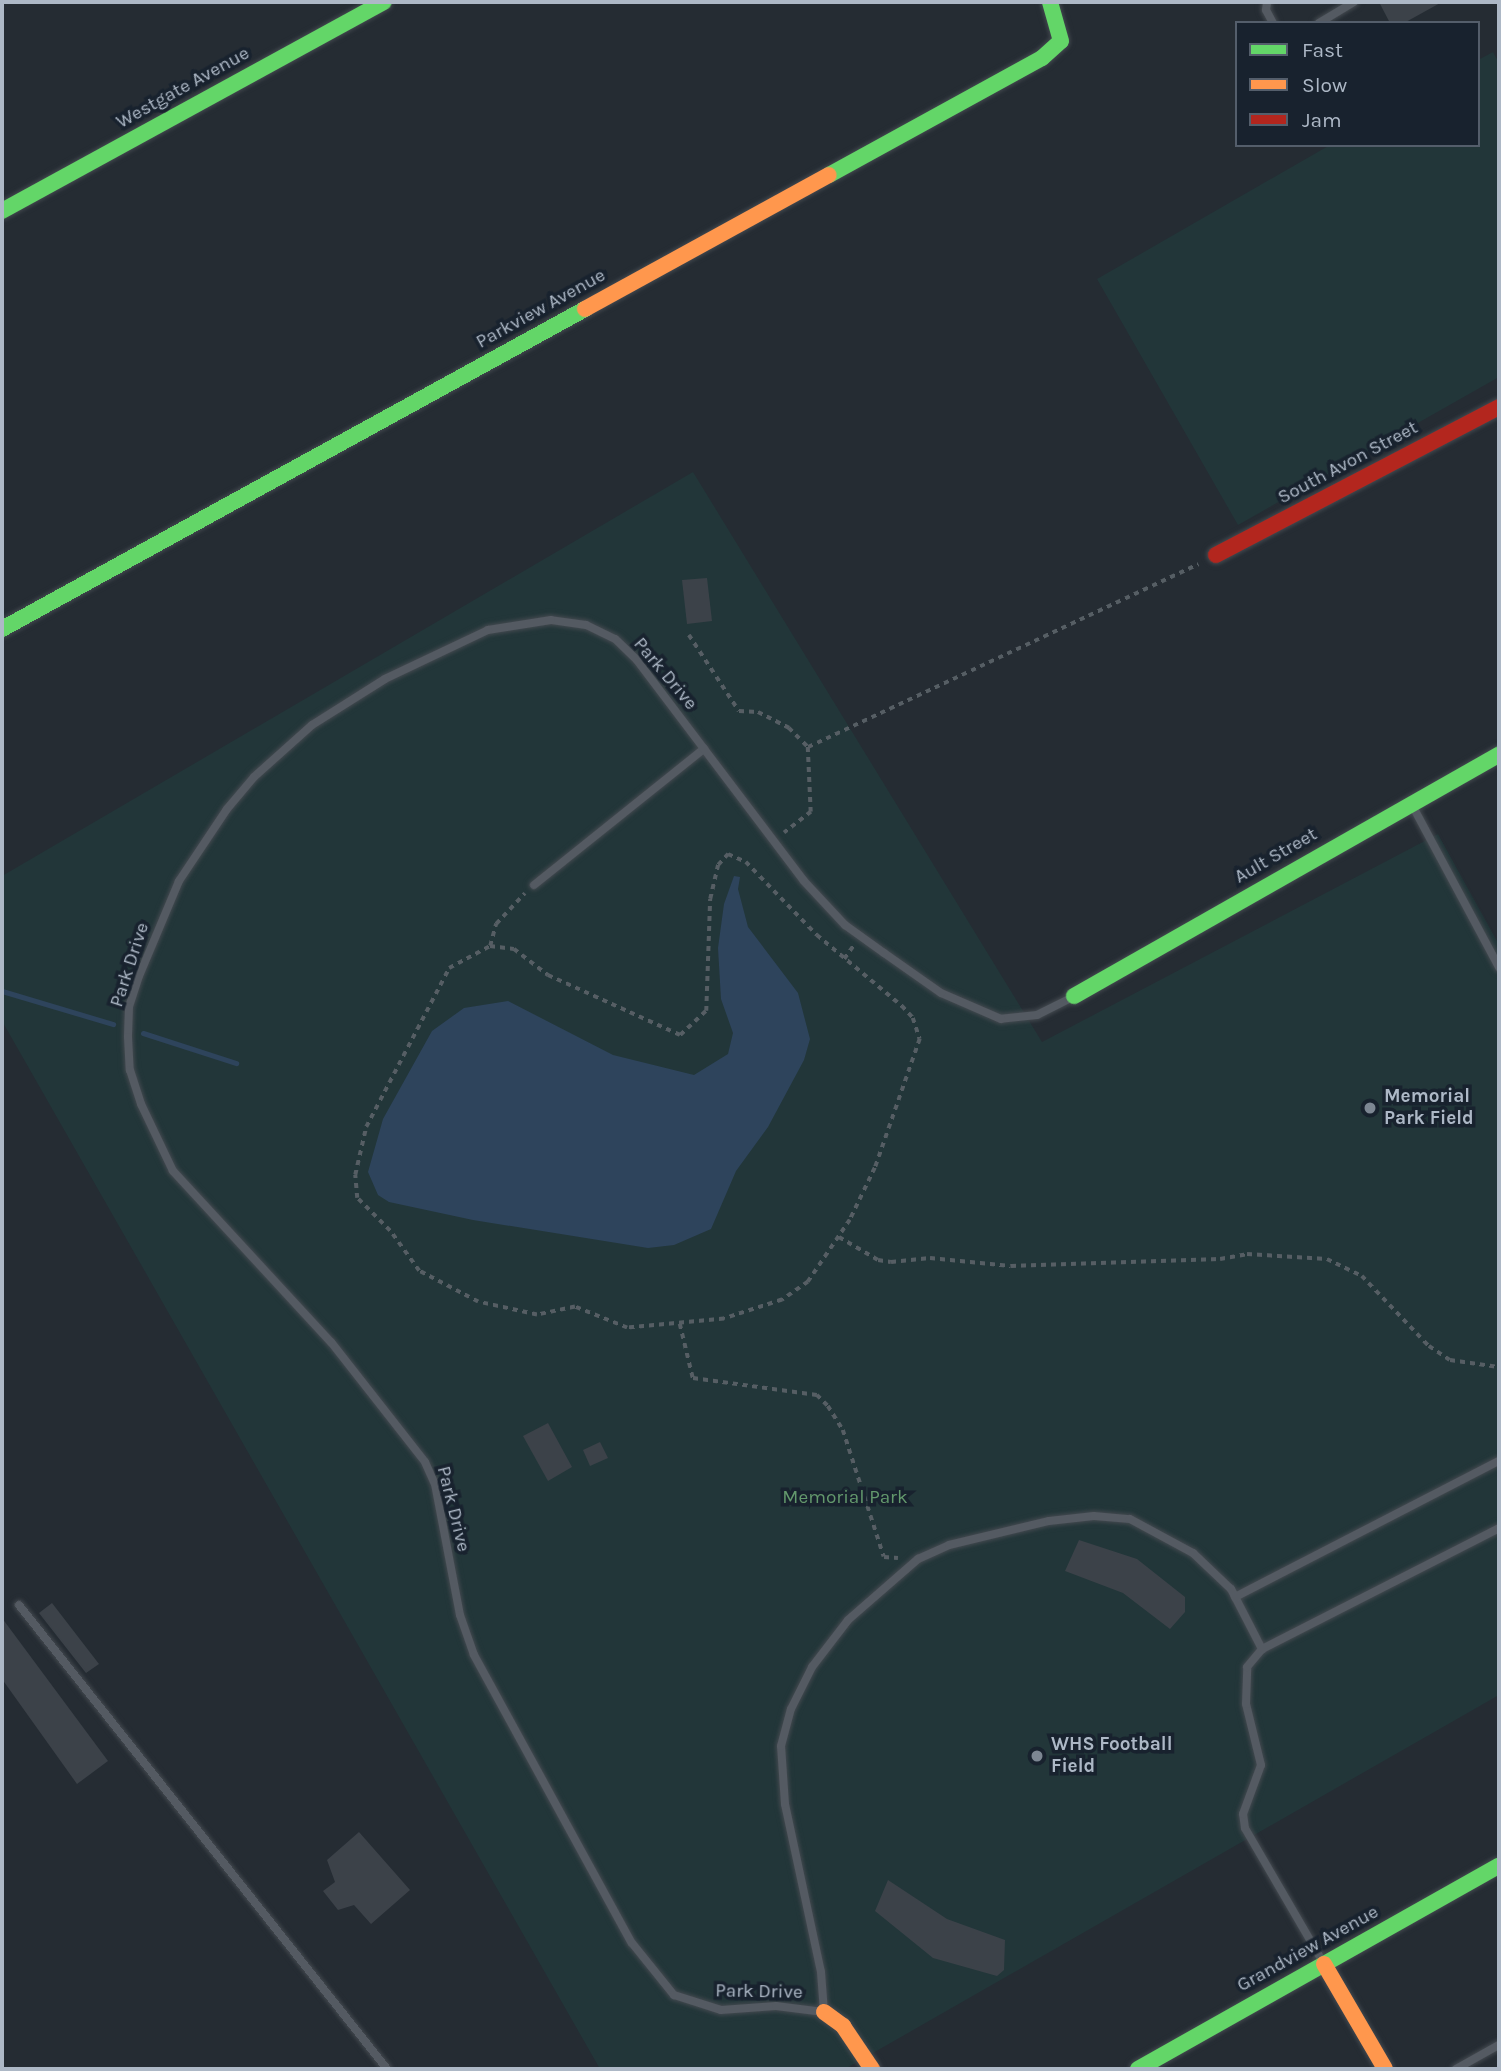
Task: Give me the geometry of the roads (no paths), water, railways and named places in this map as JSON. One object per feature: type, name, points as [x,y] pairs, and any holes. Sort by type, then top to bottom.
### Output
[{"type":"street","name":"Westgate Avenue","points":[[2,211],[384,2]]},
{"type":"street","name":"Parkview Avenue","points":[[2,629],[1042,58],[1061,41],[1050,2]]},
{"type":"street","name":"South Avon Street","points":[[1216,555],[1499,407]]},
{"type":"street","name":"Ault Street","points":[[1074,996],[1411,802],[1499,755]]},
{"type":"street","name":"Grandview Avenue","points":[[1138,2069],[1499,1866]]},
{"type":"street","points":[[1324,1964],[1385,2069]]},
{"type":"street","points":[[824,2012],[843,2026],[872,2069]]},
{"type":"lane","points":[[1267,2],[1266,10],[1272,21]]},
{"type":"lane","points":[[1321,21],[1354,2]]},
{"type":"lane","name":"Park Drive","points":[[824,2012],[805,2007],[721,2010],[698,2005],[674,1995],[632,1943],[474,1655],[460,1615],[435,1484],[425,1462],[331,1342],[173,1171],[153,1136],[130,1070],[129,1007],[152,939],[201,845],[227,809],[283,750],[312,725],[385,679],[488,630],[551,620],[586,625],[615,639],[637,660],[771,843],[845,925],[941,993],[1001,1019],[1037,1015],[1074,996]]},
{"type":"lane","points":[[534,884],[704,749]]},
{"type":"lane","points":[[1411,802],[1499,967]]},
{"type":"lane","points":[[1235,1597],[1499,1461]]},
{"type":"lane","points":[[824,2012],[821,1972],[785,1804],[781,1746],[791,1709],[811,1667],[848,1620],[918,1559],[948,1545],[1049,1521],[1094,1516],[1130,1519],[1193,1553],[1235,1597],[1262,1649]]},
{"type":"lane","points":[[1324,1964],[1245,1828],[1243,1814],[1261,1765],[1246,1704],[1247,1667],[1262,1649],[1499,1528]]},
{"type":"lane","points":[[19,1605],[387,2069]]},
{"type":"lane","points":[[1456,2069],[1499,2045]]},
{"type":"water","points":[[734,876],[740,877],[738,889],[748,927],[798,993],[810,1039],[804,1060],[768,1127],[736,1171],[711,1229],[674,1245],[648,1248],[473,1220],[389,1202],[378,1195],[368,1172],[383,1119],[432,1031],[464,1008],[508,1001],[613,1055],[694,1075],[728,1054],[733,1033],[721,999],[718,948],[724,904]]},
{"type":"waterway","points":[[2,991],[113,1024]]},
{"type":"waterway","points":[[143,1033],[236,1063]]},
{"type":"place","name":"Memorial Park Field","points":[[1370,1108]]},
{"type":"place","name":"WHS Football Field","points":[[1037,1756]]},
{"type":"park label","name":"Memorial Park","points":[[845,1498]]}]
